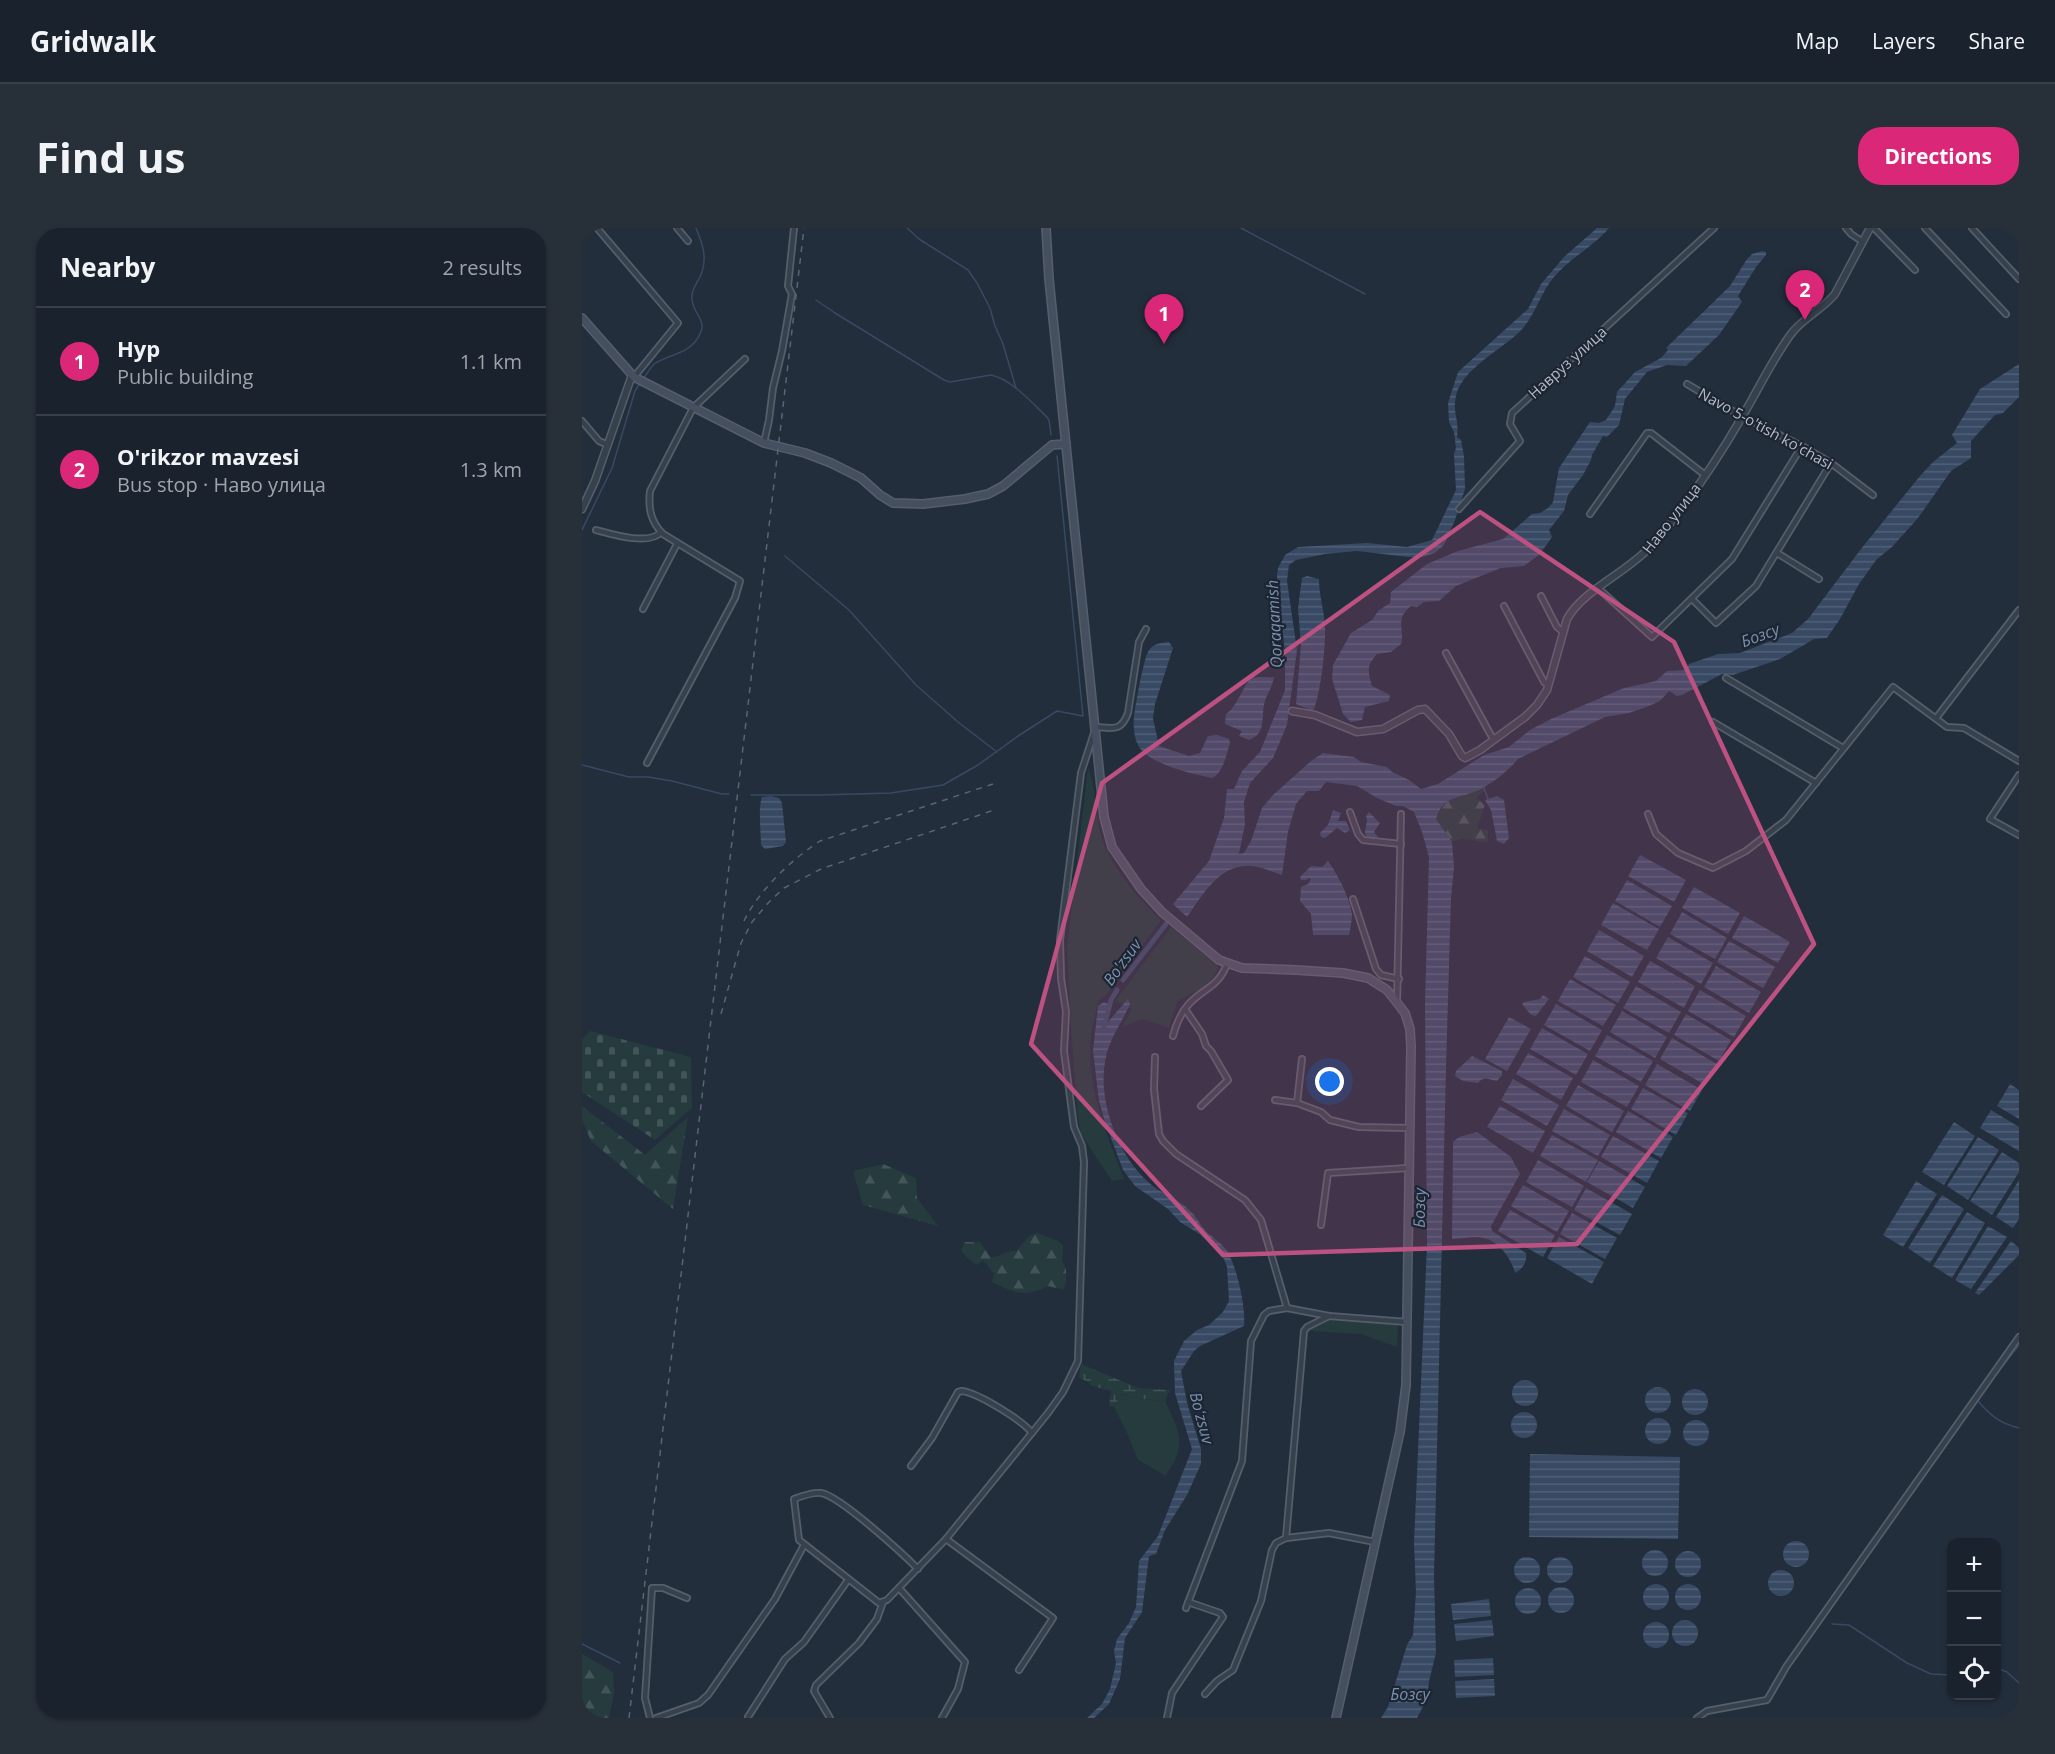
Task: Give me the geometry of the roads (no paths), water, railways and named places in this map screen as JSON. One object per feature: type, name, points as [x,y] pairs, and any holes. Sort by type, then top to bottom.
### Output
[{"type":"main road","points":[[1046,228],[1106,828],[1115,854],[1136,883],[1162,912],[1207,951],[1227,964],[1242,968],[1356,975],[1379,983],[1397,1002],[1408,1021],[1411,1038],[1406,1385],[1402,1420],[1336,1718]]},
{"type":"main road","points":[[582,318],[633,376],[649,386],[764,443],[818,457],[861,478],[888,501],[903,504],[965,499],[988,494],[1003,486],[1061,438],[1065,431]]},
{"type":"main road","points":[[1052,445],[1066,444]]},
{"type":"street","points":[[583,505],[633,376],[678,323],[597,228]]},
{"type":"street","points":[[677,228],[688,241]]},
{"type":"street","points":[[764,443],[792,294],[788,286],[794,228]]},
{"type":"street","name":"Навруз улица","points":[[1459,509],[1520,441],[1510,424],[1512,413],[1714,228]]},
{"type":"street","points":[[1846,228],[1863,242]]},
{"type":"street","points":[[1872,228],[1915,270]]},
{"type":"street","name":"Наво улица","points":[[1292,711],[1315,715],[1357,732],[1383,729],[1418,710],[1425,709],[1449,734],[1463,758],[1480,750],[1525,717],[1537,705],[1548,685],[1563,632],[1573,609],[1583,599],[1638,560],[1681,508],[1743,417],[1789,337],[1805,320],[1827,304],[1872,228]]},
{"type":"street","points":[[1925,228],[2006,314]]},
{"type":"street","points":[[1972,228],[2019,279]]},
{"type":"street","points":[[647,764],[735,598],[741,581],[677,544],[661,532],[654,525],[649,505],[650,491],[693,408],[745,359]]},
{"type":"street","name":"Navo 5-o'tish ko'chasi","points":[[1687,384],[1743,417],[1831,463],[1873,495]]},
{"type":"street","points":[[582,421],[599,441],[608,445]]},
{"type":"street","points":[[1590,514],[1649,432],[1705,475]]},
{"type":"street","points":[[1599,589],[1652,637],[1731,559],[1802,446]]},
{"type":"street","points":[[1692,599],[1716,623],[1756,586],[1831,463]]},
{"type":"street","points":[[596,530],[631,538],[657,537],[661,532]]},
{"type":"street","points":[[643,609],[677,544]]},
{"type":"street","points":[[1776,553],[1819,579]]},
{"type":"street","points":[[1541,596],[1557,627],[1563,632]]},
{"type":"street","points":[[1504,606],[1544,682],[1548,685]]},
{"type":"street","points":[[1936,717],[2019,610]]},
{"type":"street","points":[[918,1569],[856,1514],[822,1493],[804,1495],[794,1499],[799,1540],[879,1603],[888,1600],[918,1569],[946,1539],[1032,1433],[1060,1397],[1078,1361],[1085,1174],[1082,1146],[1074,1128],[1064,1051],[1066,1012],[1061,978],[1060,940],[1081,773],[1096,727],[1117,728],[1124,724],[1128,713],[1138,642],[1146,629]]},
{"type":"street","points":[[1446,653],[1494,739]]},
{"type":"street","points":[[1726,678],[1843,748]]},
{"type":"street","points":[[1648,814],[1656,834],[1678,853],[1713,868],[1746,850],[1786,820],[1893,687],[1947,727],[1964,728],[2019,761]]},
{"type":"street","points":[[1713,722],[1816,783]]},
{"type":"street","points":[[2019,775],[1990,819],[2019,836]]},
{"type":"street","points":[[1350,812],[1358,834],[1363,840],[1401,844]]},
{"type":"street","points":[[1397,1002],[1401,814]]},
{"type":"street","points":[[1353,899],[1376,969],[1380,975],[1398,979]]},
{"type":"street","points":[[1173,1036],[1185,1009],[1222,977],[1227,964]]},
{"type":"street","points":[[1185,1009],[1228,1080],[1201,1106]]},
{"type":"street","points":[[1155,1057],[1154,1089],[1159,1134],[1176,1154],[1245,1200],[1261,1220],[1287,1308]]},
{"type":"street","points":[[1297,1103],[1302,1059]]},
{"type":"street","points":[[1275,1100],[1297,1103],[1322,1112],[1330,1120],[1359,1127],[1410,1128]]},
{"type":"street","points":[[1321,1225],[1328,1173],[1409,1168]]},
{"type":"street","points":[[1186,1608],[1242,1461],[1253,1334],[1264,1315],[1269,1311],[1287,1308],[1329,1316],[1407,1322]]},
{"type":"street","points":[[1286,1538],[1304,1331],[1307,1327],[1329,1316]]},
{"type":"street","points":[[1697,1718],[1707,1711],[1767,1700],[1793,1658],[2019,1337]]},
{"type":"street","points":[[911,1466],[932,1438],[958,1392],[965,1391],[1005,1412],[1026,1425],[1032,1433]]},
{"type":"street","points":[[1205,1694],[1217,1680],[1233,1670],[1261,1601],[1272,1551],[1276,1543],[1286,1538],[1329,1533],[1375,1542]]},
{"type":"street","points":[[946,1539],[1053,1618],[1019,1670]]},
{"type":"street","points":[[656,1718],[699,1703],[708,1695],[775,1599],[804,1545]]},
{"type":"street","points":[[748,1718],[784,1659],[804,1642],[848,1580]]},
{"type":"street","points":[[650,1718],[645,1698],[652,1588],[663,1588],[687,1598]]},
{"type":"street","points":[[899,1588],[965,1662],[958,1689],[942,1718]]},
{"type":"street","points":[[830,1718],[814,1691],[816,1685],[859,1643],[877,1619],[883,1602]]},
{"type":"street","points":[[1167,1718],[1172,1693],[1223,1617],[1220,1613],[1188,1602]]},
{"type":"street","points":[[945,1712],[950,1718]]},
{"type":"water","name":"Бозсу","points":[[1597,228],[1609,228],[1554,277],[1523,328],[1477,365],[1462,382],[1457,392],[1455,405],[1457,437],[1461,440],[1464,456],[1465,489],[1444,545],[1435,553],[1422,557],[1357,551],[1325,554],[1296,560],[1289,565],[1287,581],[1297,650],[1287,725],[1273,758],[1250,783],[1244,802],[1245,824],[1239,854],[1244,853],[1251,841],[1262,808],[1273,795],[1323,753],[1354,757],[1361,762],[1387,767],[1421,789],[1438,784],[1484,755],[1509,747],[1530,730],[1551,719],[1624,688],[1656,681],[1667,671],[1686,670],[1689,664],[1718,654],[1740,653],[1792,633],[1808,619],[1920,476],[1957,443],[1952,435],[1980,389],[2019,364],[2019,397],[2003,413],[1995,415],[1971,441],[1971,458],[1951,471],[1918,518],[1892,547],[1877,559],[1859,584],[1827,638],[1814,639],[1780,659],[1733,675],[1722,674],[1682,695],[1677,696],[1669,691],[1660,701],[1649,706],[1629,713],[1605,717],[1518,759],[1491,783],[1448,801],[1439,811],[1436,819],[1452,842],[1454,867],[1446,1068],[1434,1576],[1436,1653],[1427,1699],[1417,1718],[1381,1718],[1388,1707],[1407,1645],[1413,1635],[1416,1592],[1414,1543],[1427,1245],[1425,1003],[1429,857],[1414,812],[1377,798],[1357,786],[1326,782],[1319,791],[1307,791],[1296,804],[1288,832],[1282,875],[1258,867],[1239,867],[1229,870],[1212,883],[1187,917],[1173,904],[1209,861],[1224,818],[1227,789],[1234,789],[1242,771],[1260,752],[1285,690],[1285,653],[1277,576],[1278,568],[1285,555],[1298,547],[1367,543],[1407,547],[1432,540],[1456,490],[1454,454],[1456,448],[1454,432],[1449,422],[1448,403],[1458,372],[1528,309],[1541,284],[1564,257]]},
{"type":"water","points":[[1766,252],[1766,255],[1738,296],[1742,302],[1719,335],[1686,366],[1667,365],[1647,372],[1625,399],[1619,425],[1607,437],[1603,436],[1583,475],[1568,495],[1564,511],[1549,530],[1552,537],[1540,554],[1524,566],[1501,568],[1456,586],[1439,601],[1424,602],[1417,607],[1411,606],[1401,620],[1401,644],[1391,652],[1377,654],[1370,666],[1372,686],[1390,695],[1389,701],[1365,707],[1362,720],[1351,722],[1343,714],[1332,679],[1333,665],[1351,633],[1372,620],[1378,611],[1390,603],[1391,592],[1427,564],[1458,551],[1503,539],[1532,514],[1540,513],[1548,508],[1553,502],[1559,468],[1590,422],[1599,423],[1606,420],[1615,406],[1617,392],[1635,372],[1661,358],[1668,350],[1666,348],[1730,286],[1747,259],[1752,254]]},
{"type":"water","points":[[1307,576],[1319,579],[1325,626],[1322,669],[1313,711],[1296,704],[1301,645],[1298,608],[1302,578]]},
{"type":"water","points":[[1169,642],[1173,648],[1155,704],[1153,718],[1159,746],[1189,756],[1200,753],[1208,736],[1217,735],[1229,739],[1224,763],[1212,778],[1160,763],[1143,752],[1136,739],[1135,711],[1147,654],[1155,645]]},
{"type":"water","points":[[1255,677],[1274,677],[1265,701],[1259,733],[1249,740],[1239,736],[1242,731],[1225,724],[1226,714],[1234,706],[1250,680]]},
{"type":"water","points":[[1497,796],[1504,800],[1509,838],[1504,844],[1497,841],[1491,810],[1485,800]]},
{"type":"water","points":[[762,797],[779,798],[782,803],[786,842],[783,846],[765,849],[761,845],[760,807]]},
{"type":"water","points":[[1333,810],[1341,813],[1338,821],[1346,821],[1350,830],[1345,833],[1337,828],[1325,838],[1321,837],[1320,833],[1328,825]]},
{"type":"water","points":[[1369,812],[1380,823],[1374,832],[1378,837],[1366,836],[1366,816]]},
{"type":"water","points":[[1640,855],[1686,880],[1674,902],[1628,876]]},
{"type":"water","points":[[1328,861],[1349,902],[1352,915],[1349,935],[1313,935],[1311,914],[1300,901],[1301,887],[1308,884],[1311,879],[1301,880],[1300,877],[1311,866],[1322,867]]},
{"type":"water","points":[[1627,880],[1672,906],[1660,927],[1615,901]]},
{"type":"water","points":[[1694,887],[1740,913],[1728,934],[1682,908]]},
{"type":"water","points":[[1613,903],[1659,929],[1647,950],[1601,925]]},
{"type":"water","points":[[1682,912],[1727,938],[1715,959],[1670,934]]},
{"type":"water","points":[[1744,916],[1790,942],[1778,963],[1732,938]]},
{"type":"water","points":[[1599,930],[1644,956],[1632,977],[1587,951]]},
{"type":"water","points":[[1668,937],[1713,963],[1701,984],[1656,958]]},
{"type":"water","points":[[1729,941],[1775,967],[1763,988],[1717,962]]},
{"type":"water","points":[[1585,956],[1630,982],[1618,1003],[1573,977]]},
{"type":"water","points":[[1650,961],[1695,986],[1684,1008],[1638,982]]},
{"type":"water","points":[[1716,966],[1761,992],[1749,1013],[1704,987]]},
{"type":"water","points":[[1570,979],[1616,1005],[1603,1026],[1558,1001]]},
{"type":"water","points":[[1636,986],[1681,1012],[1669,1033],[1623,1008]]},
{"type":"water","points":[[1700,990],[1746,1016],[1734,1037],[1688,1011]]},
{"type":"water","points":[[1543,995],[1549,999],[1536,1016],[1531,1015],[1522,1004],[1540,999]]},
{"type":"water","points":[[1128,999],[1130,1004],[1112,1039],[1105,1062],[1105,1094],[1113,1127],[1119,1143],[1137,1171],[1153,1186],[1186,1207],[1204,1229],[1227,1251],[1240,1288],[1244,1326],[1200,1346],[1181,1371],[1187,1403],[1201,1449],[1201,1464],[1187,1495],[1165,1530],[1156,1554],[1149,1556],[1142,1612],[1125,1638],[1120,1679],[1109,1704],[1094,1718],[1087,1718],[1102,1704],[1110,1689],[1116,1663],[1114,1651],[1117,1639],[1129,1623],[1136,1607],[1139,1561],[1158,1536],[1192,1449],[1175,1393],[1174,1361],[1184,1341],[1197,1330],[1209,1325],[1223,1312],[1229,1301],[1227,1267],[1224,1259],[1201,1235],[1180,1222],[1168,1209],[1135,1186],[1123,1170],[1105,1122],[1099,1101],[1093,1051],[1098,1006],[1104,1002],[1109,1004],[1104,1021],[1107,1023]]},
{"type":"water","points":[[1556,1004],[1602,1030],[1590,1051],[1544,1025]]},
{"type":"water","points":[[1622,1011],[1667,1037],[1655,1058],[1610,1032]]},
{"type":"water","points":[[1686,1014],[1731,1040],[1719,1061],[1674,1035]]},
{"type":"water","points":[[1509,1017],[1531,1029],[1507,1071],[1485,1059]]},
{"type":"water","points":[[1542,1028],[1588,1054],[1576,1075],[1530,1049]]},
{"type":"water","points":[[1607,1035],[1653,1061],[1641,1082],[1595,1056]]},
{"type":"water","points":[[1672,1038],[1717,1064],[1705,1085],[1660,1059]]},
{"type":"water","points":[[1528,1053],[1573,1078],[1561,1100],[1516,1074]]},
{"type":"water","points":[[1472,1056],[1502,1071],[1502,1075],[1497,1081],[1485,1079],[1478,1083],[1463,1081],[1455,1076],[1456,1071]]},
{"type":"water","points":[[1593,1060],[1639,1086],[1627,1107],[1581,1082]]},
{"type":"water","points":[[1657,1064],[1702,1090],[1690,1111],[1645,1085]]},
{"type":"water","points":[[1513,1079],[1559,1105],[1547,1126],[1501,1100]]},
{"type":"water","points":[[2010,1084],[2019,1090],[2019,1119],[1997,1106]]},
{"type":"water","points":[[1578,1085],[1624,1111],[1612,1132],[1566,1106]]},
{"type":"water","points":[[1643,1088],[1688,1113],[1676,1135],[1631,1109]]},
{"type":"water","points":[[1500,1106],[1545,1131],[1533,1153],[1487,1127]]},
{"type":"water","points":[[1564,1109],[1610,1135],[1598,1156],[1552,1131]]},
{"type":"water","points":[[1991,1110],[2019,1127],[2019,1151],[1980,1128]]},
{"type":"water","points":[[1628,1111],[1673,1137],[1661,1158],[1616,1132]]},
{"type":"water","points":[[1954,1122],[1975,1136],[1944,1185],[1922,1172]]},
{"type":"water","points":[[1477,1132],[1511,1157],[1520,1174],[1491,1226],[1492,1231],[1526,1253],[1524,1265],[1515,1273],[1505,1253],[1492,1241],[1479,1237],[1452,1239],[1453,1142],[1459,1137]]},
{"type":"water","points":[[1552,1135],[1598,1160],[1586,1182],[1540,1156]]},
{"type":"water","points":[[1613,1136],[1659,1161],[1647,1183],[1601,1157]]},
{"type":"water","points":[[1978,1137],[1999,1150],[1968,1200],[1947,1186]]},
{"type":"water","points":[[2002,1152],[2019,1163],[2019,1172],[1992,1215],[1970,1201]]},
{"type":"water","points":[[1538,1160],[1584,1186],[1572,1207],[1526,1182]]},
{"type":"water","points":[[1599,1161],[1645,1187],[1633,1208],[1587,1182]]},
{"type":"water","points":[[2019,1180],[2019,1219],[2013,1228],[1996,1217]]},
{"type":"water","points":[[1916,1181],[1937,1194],[1903,1247],[1883,1235]]},
{"type":"water","points":[[1523,1185],[1569,1211],[1557,1232],[1511,1206]]},
{"type":"water","points":[[1586,1188],[1632,1214],[1620,1235],[1574,1210]]},
{"type":"water","points":[[1942,1195],[1964,1209],[1930,1263],[1908,1248]]},
{"type":"water","points":[[1510,1210],[1555,1235],[1543,1257],[1498,1231]]},
{"type":"water","points":[[1967,1212],[1985,1223],[1952,1278],[1933,1266]]},
{"type":"water","points":[[1572,1213],[1617,1238],[1605,1259],[1560,1234]]},
{"type":"water","points":[[1988,1226],[2007,1237],[1971,1289],[1955,1280]]},
{"type":"water","points":[[1559,1237],[1604,1262],[1592,1284],[1547,1258]]},
{"type":"water","points":[[2011,1241],[2019,1248],[2019,1255],[1979,1295],[1975,1293]]},
{"type":"water","points":[[1525,1380],[1534,1384],[1538,1393],[1534,1402],[1525,1406],[1516,1402],[1512,1393],[1516,1384]]},
{"type":"water","points":[[1658,1387],[1667,1391],[1671,1400],[1667,1409],[1658,1413],[1649,1409],[1645,1400],[1649,1391]]},
{"type":"water","points":[[1695,1389],[1704,1393],[1708,1402],[1704,1411],[1695,1415],[1686,1411],[1682,1402],[1686,1393]]},
{"type":"water","points":[[1524,1412],[1533,1416],[1537,1425],[1533,1434],[1524,1438],[1515,1434],[1511,1425],[1515,1416]]},
{"type":"water","points":[[1658,1418],[1667,1422],[1671,1431],[1667,1440],[1658,1444],[1649,1440],[1645,1431],[1649,1422]]},
{"type":"water","points":[[1696,1420],[1705,1424],[1709,1433],[1705,1442],[1696,1446],[1687,1442],[1683,1433],[1687,1424]]},
{"type":"water","points":[[1530,1454],[1680,1457],[1678,1539],[1529,1537]]},
{"type":"water","points":[[1796,1541],[1805,1545],[1809,1554],[1805,1563],[1796,1567],[1787,1563],[1783,1554],[1787,1545]]},
{"type":"water","points":[[1655,1550],[1664,1554],[1668,1563],[1664,1572],[1655,1576],[1646,1572],[1642,1563],[1646,1554]]},
{"type":"water","points":[[1688,1551],[1697,1555],[1701,1564],[1697,1573],[1688,1577],[1679,1573],[1675,1564],[1679,1555]]},
{"type":"water","points":[[1527,1557],[1536,1561],[1540,1570],[1536,1579],[1527,1583],[1518,1579],[1514,1570],[1518,1561]]},
{"type":"water","points":[[1560,1557],[1569,1561],[1573,1570],[1569,1579],[1560,1583],[1551,1579],[1547,1570],[1551,1561]]},
{"type":"water","points":[[1781,1570],[1790,1574],[1794,1583],[1790,1592],[1781,1596],[1772,1592],[1768,1583],[1772,1574]]},
{"type":"water","points":[[1656,1584],[1665,1588],[1669,1597],[1665,1606],[1656,1610],[1647,1606],[1643,1597],[1647,1588]]},
{"type":"water","points":[[1688,1584],[1697,1588],[1701,1597],[1697,1606],[1688,1610],[1679,1606],[1675,1597],[1679,1588]]},
{"type":"water","points":[[1561,1587],[1570,1591],[1574,1600],[1570,1609],[1561,1613],[1552,1609],[1548,1600],[1552,1591]]},
{"type":"water","points":[[1528,1588],[1537,1592],[1541,1601],[1537,1610],[1528,1614],[1519,1610],[1515,1601],[1519,1592]]},
{"type":"water","points":[[1489,1599],[1491,1616],[1453,1620],[1451,1604]]},
{"type":"water","points":[[1492,1620],[1494,1636],[1456,1641],[1454,1624]]},
{"type":"water","points":[[1685,1620],[1694,1624],[1698,1633],[1694,1642],[1685,1646],[1676,1642],[1672,1633],[1676,1624]]},
{"type":"water","points":[[1656,1622],[1665,1626],[1669,1635],[1665,1644],[1656,1648],[1647,1644],[1643,1635],[1647,1626]]},
{"type":"water","points":[[1493,1658],[1494,1675],[1455,1677],[1454,1660]]},
{"type":"water","points":[[1494,1679],[1495,1696],[1456,1698],[1455,1681]]},
{"type":"waterway","points":[[643,379],[654,364],[686,350],[700,335],[702,323],[693,305],[692,296],[700,277],[704,258],[696,228]]},
{"type":"waterway","points":[[907,228],[919,239],[968,270],[977,283],[990,308],[1016,388]]},
{"type":"waterway","points":[[1241,228],[1365,294]]},
{"type":"waterway","points":[[816,300],[944,380],[950,382],[991,375],[1006,381],[1046,416],[1049,420],[1051,435]]},
{"type":"waterway","points":[[582,530],[612,468],[635,391],[640,383]]},
{"type":"waterway","points":[[751,795],[891,793],[943,785],[978,765],[1057,711],[1083,716],[1057,456]]},
{"type":"waterway","points":[[785,556],[849,610],[916,685],[997,752]]},
{"type":"waterway","points":[[582,765],[629,777],[672,781],[729,794]]},
{"type":"waterway","points":[[1483,786],[1488,799]]},
{"type":"waterway","name":"Bo'zsuv","points":[[1123,980],[1166,924]]},
{"type":"waterway","name":"Bo'zsuv","points":[[1104,1027],[1111,1000],[1117,990]]},
{"type":"waterway","points":[[1981,1394],[2019,1345]]},
{"type":"waterway","points":[[1977,1400],[1996,1418],[2019,1428]]},
{"type":"waterway","points":[[1832,1624],[1849,1625],[1907,1663],[1931,1674],[1947,1675]]},
{"type":"waterway","points":[[582,1644],[620,1663]]},
{"type":"waterway","points":[[2001,1670],[2019,1683]]},
{"type":"railway","points":[[629,1718],[804,228]]},
{"type":"railway","points":[[744,921],[758,898],[777,876],[820,841],[993,784]]},
{"type":"railway","points":[[721,1014],[741,943],[752,922],[784,888],[821,869],[997,809]]},
{"type":"place","name":"O'rikzor mavzesi","points":[[1805,320]]},
{"type":"place","name":"Нур","points":[[1164,344]]},
{"type":"water label","name":"Qoraqamish","points":[[1274,624]]},
{"type":"water label","name":"Boʻzsuv","points":[[1202,1418]]}]
